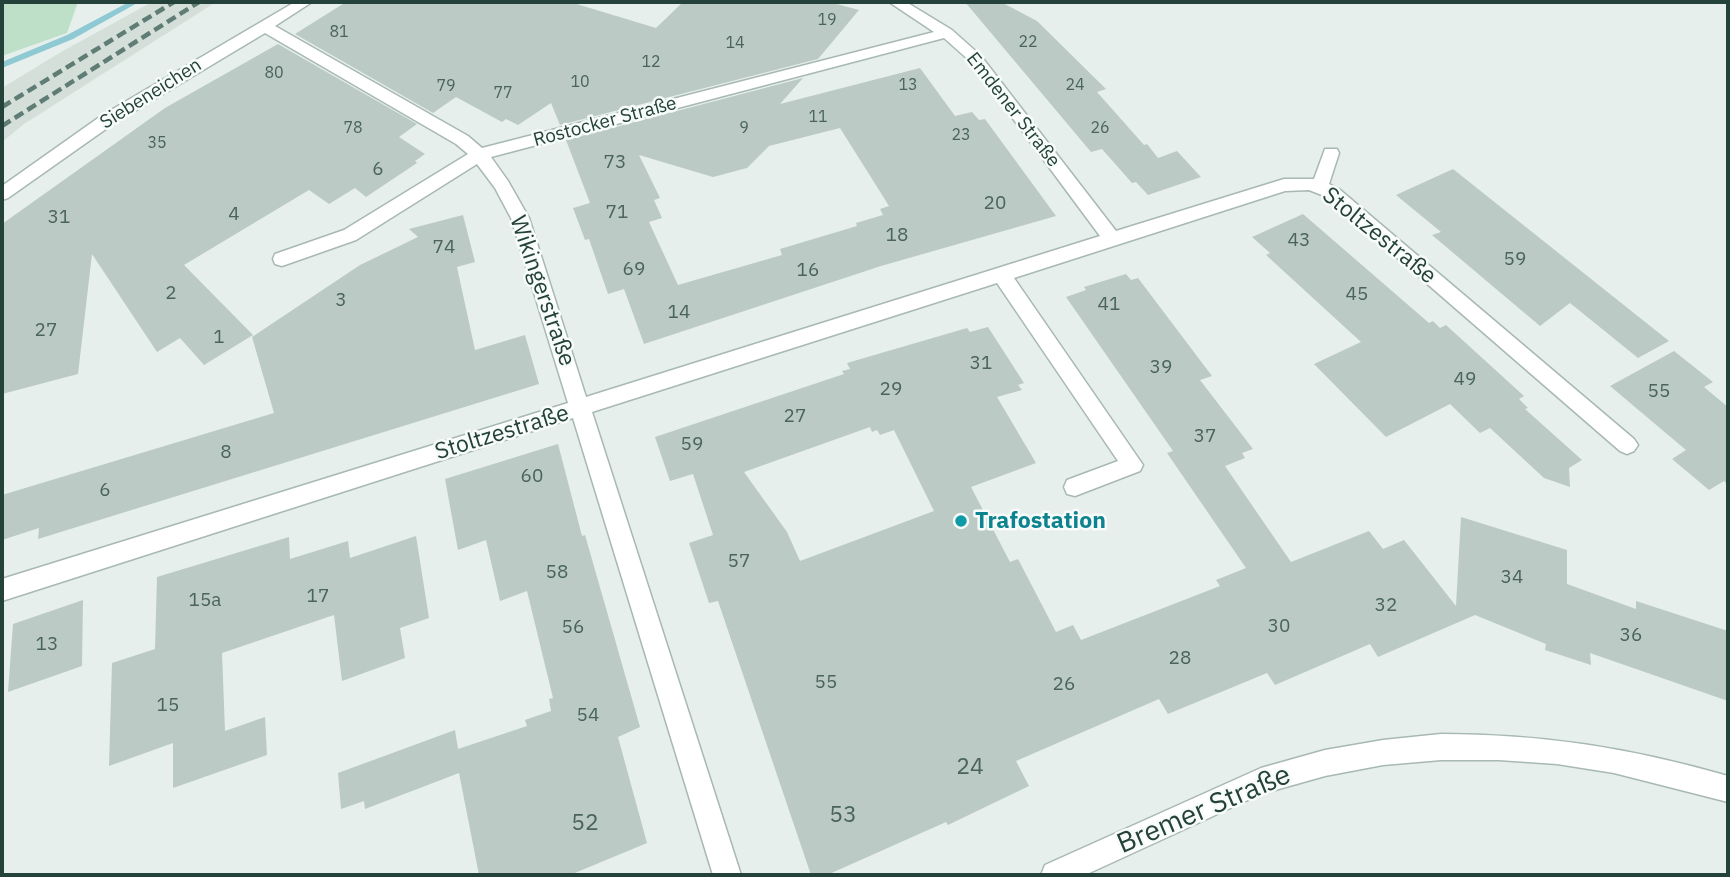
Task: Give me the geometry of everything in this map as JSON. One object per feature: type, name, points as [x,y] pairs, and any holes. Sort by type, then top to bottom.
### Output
[{"type":"street","name":"Siebeneichen","points":[[2,194],[107,120],[305,2]]},
{"type":"street","name":"Emdener Straße","points":[[896,2],[947,33],[976,59],[1112,239]]},
{"type":"street","name":"Wikingerstraße","points":[[264,26],[439,125],[481,155],[498,176],[520,218],[727,875]]},
{"type":"street","name":"Rostocker Straße","points":[[282,259],[350,235],[481,155],[947,33]]},
{"type":"street","points":[[1320,186],[1331,153]]},
{"type":"street","name":"Stoltzestraße","points":[[2,590],[1284,185],[1306,183],[1333,193],[1627,445]]},
{"type":"street","points":[[1002,275],[1132,465],[1075,487]]},
{"type":"street","name":"Bremer Straße","points":[[1055,875],[1267,779],[1327,763],[1396,750],[1477,745],[1550,749],[1609,757],[1728,789]]},
{"type":"shaded area","points":[[152,2],[216,2],[24,124],[2,142],[2,88]]},
{"type":"green space","points":[[2,2],[78,2],[67,33],[2,56]]},
{"type":"building","points":[[346,2],[570,2],[656,28],[683,2],[829,2],[859,10],[818,59],[560,125],[551,103],[518,125],[506,119],[502,122],[456,97],[433,113],[295,34]]},
{"type":"building","points":[[965,2],[1001,2],[1037,21],[1106,89],[1097,92],[1144,145],[1147,144],[1158,158],[1177,151],[1201,177],[1148,195],[1136,182],[1132,183],[1102,149],[1091,152]]},
{"type":"building","points":[[278,44],[417,124],[399,137],[425,154],[415,161],[417,163],[366,197],[355,188],[329,204],[309,190],[184,265],[253,335],[204,365],[180,338],[157,352],[92,254],[78,374],[2,394],[2,224],[165,108]]},
{"type":"building","points":[[920,68],[955,116],[972,112],[979,120],[985,119],[1056,216],[881,266],[644,344],[624,289],[608,294],[589,239],[585,240],[573,208],[590,203],[566,140],[803,78],[780,104]],"holes":[[[840,128],[889,206],[880,209],[883,215],[856,223],[857,226],[780,249],[782,255],[678,285],[649,222],[662,218],[654,200],[660,198],[639,155],[713,177],[747,168],[769,146]]]},
{"type":"building","points":[[1453,169],[1669,341],[1638,358],[1570,303],[1540,326],[1432,235],[1441,232],[1396,195]]},
{"type":"building","points":[[1303,214],[1429,323],[1433,321],[1440,328],[1446,325],[1524,396],[1519,399],[1528,408],[1525,409],[1582,460],[1569,468],[1570,487],[1544,478],[1490,428],[1480,433],[1450,404],[1386,437],[1314,364],[1361,342],[1266,255],[1270,253],[1252,237]]},
{"type":"building","points":[[463,215],[475,262],[457,267],[475,350],[525,335],[539,384],[38,539],[39,528],[2,540],[2,495],[274,413],[252,337],[360,265],[418,237],[409,229]]},
{"type":"building","points":[[1126,274],[1131,280],[1138,278],[1212,376],[1200,380],[1253,449],[1242,453],[1245,458],[1225,466],[1291,562],[1369,531],[1383,549],[1404,540],[1456,606],[1461,517],[1567,550],[1567,584],[1636,609],[1636,601],[1728,631],[1728,701],[1590,653],[1591,665],[1545,650],[1546,644],[1475,615],[1378,657],[1370,644],[1275,685],[1267,673],[1168,714],[1159,699],[1016,761],[1029,786],[948,825],[946,822],[827,875],[811,875],[718,601],[709,603],[689,543],[713,535],[693,474],[670,481],[655,437],[844,374],[842,371],[850,369],[847,363],[967,328],[970,332],[988,327],[1024,383],[1018,385],[1022,390],[997,397],[1036,463],[971,487],[1010,562],[1018,559],[1056,632],[1073,625],[1081,640],[1220,586],[1216,580],[1246,568],[1167,453],[1173,451],[1066,297],[1086,290],[1084,287]],"holes":[[[870,427],[872,432],[877,430],[880,435],[894,430],[934,511],[800,561],[787,532],[744,472]]]},
{"type":"building","points":[[1674,351],[1713,382],[1704,387],[1728,407],[1728,485],[1724,481],[1709,490],[1672,459],[1686,450],[1610,386]]},
{"type":"building","points":[[558,444],[582,536],[585,535],[640,727],[618,737],[647,843],[570,875],[479,875],[459,773],[365,809],[364,801],[341,809],[338,773],[455,730],[458,749],[527,726],[525,720],[551,711],[549,699],[553,698],[527,591],[500,601],[486,540],[458,550],[445,479]]},
{"type":"building","points":[[416,536],[429,618],[400,628],[405,658],[342,681],[334,615],[222,653],[225,731],[265,717],[267,755],[173,788],[173,743],[109,766],[112,663],[155,649],[157,577],[289,537],[290,559],[348,541],[350,558]]},
{"type":"building","points":[[83,600],[82,666],[8,692],[13,624]]},
{"type":"waterway","points":[[2,65],[70,37],[135,2]]},
{"type":"railway","points":[[2,107],[174,2]]},
{"type":"railway","points":[[2,126],[199,2]]},
{"type":"place","name":"Trafostation","points":[[961,521]]}]
